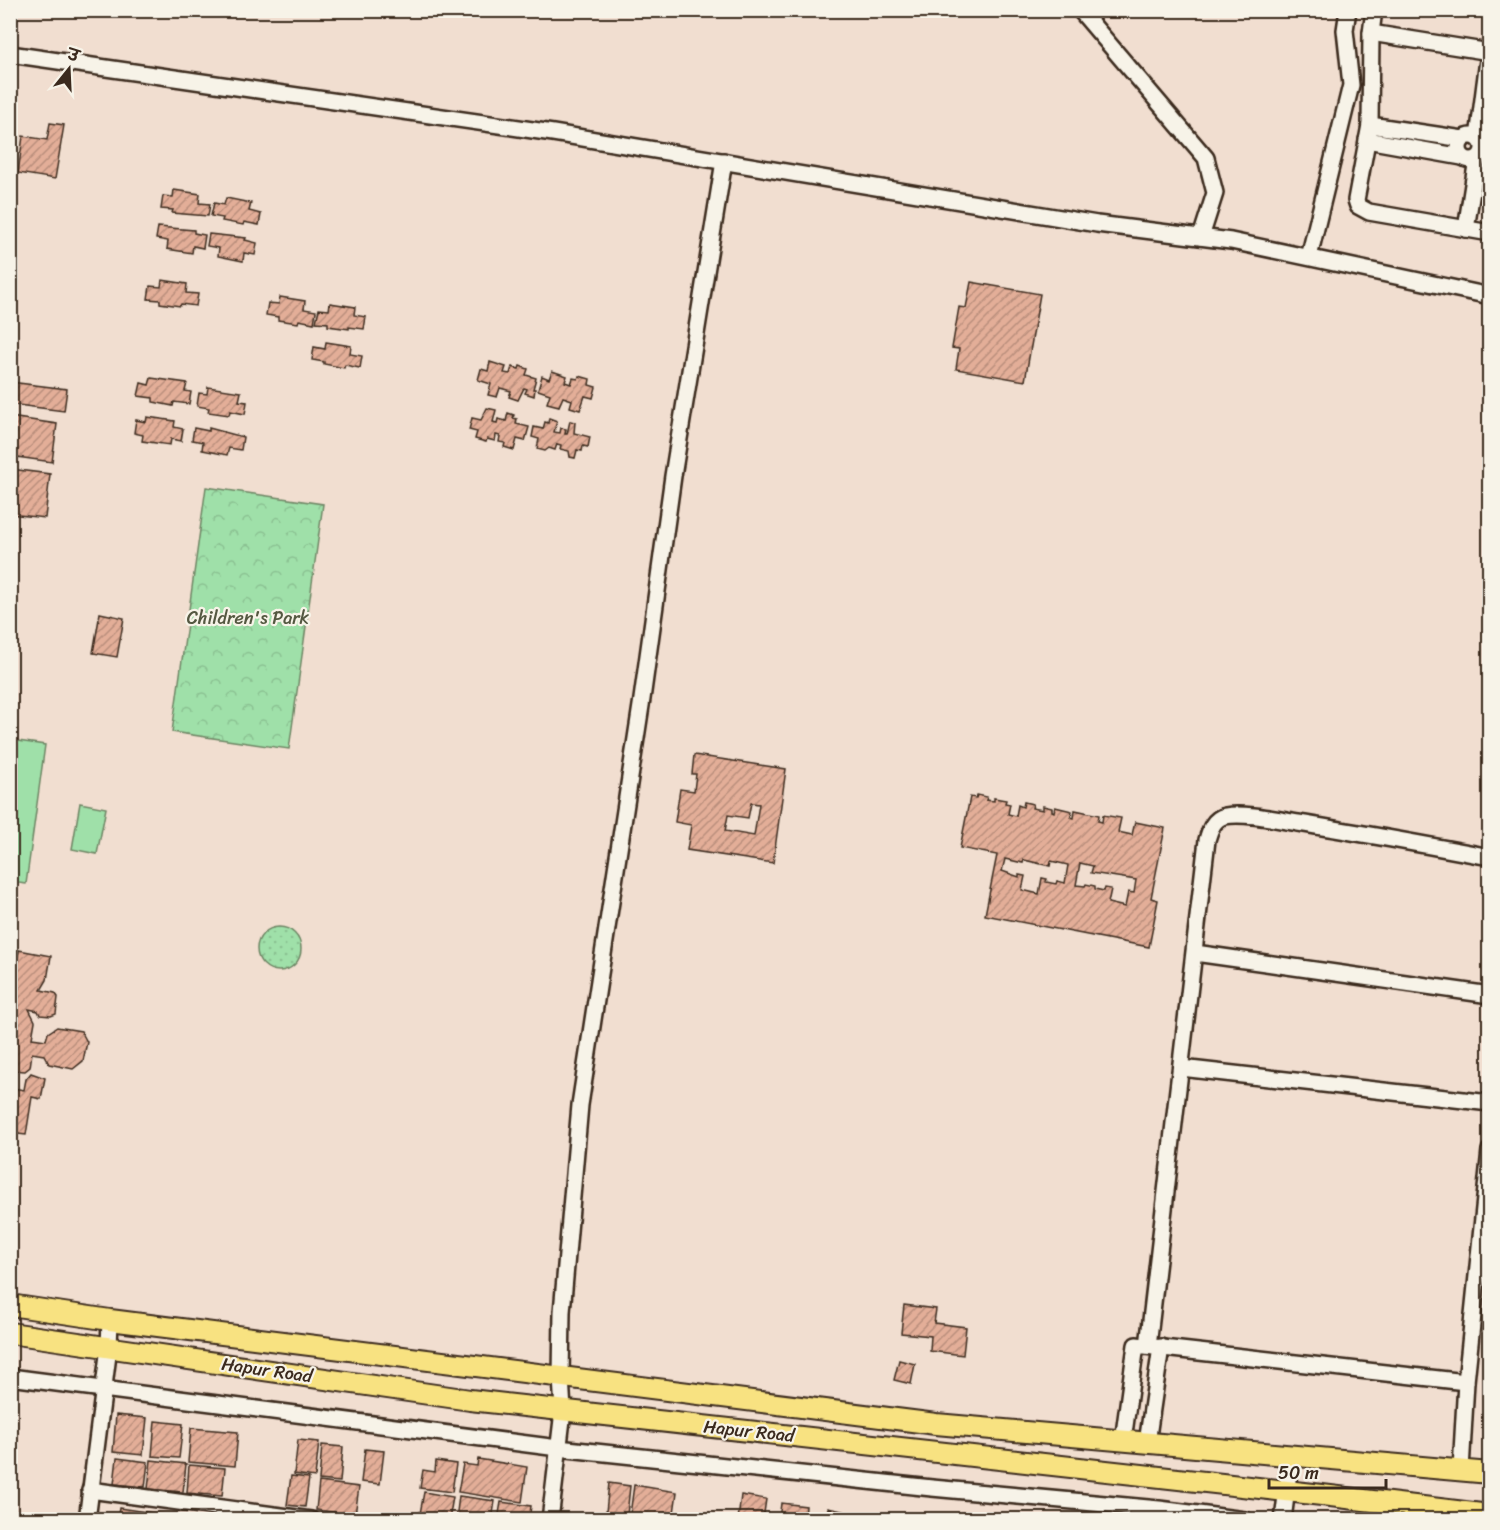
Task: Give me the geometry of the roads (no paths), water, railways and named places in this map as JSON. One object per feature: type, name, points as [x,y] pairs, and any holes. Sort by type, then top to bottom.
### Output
[{"type":"main road","name":"Hapur Road","points":[[10,1305],[110,1320],[936,1424],[1490,1473]]},
{"type":"main road","name":"Hapur Road","points":[[10,1333],[470,1400],[1490,1515]]},
{"type":"street","points":[[1080,10],[1206,158],[1215,193],[1201,237]]},
{"type":"street","points":[[1309,257],[1351,85],[1345,30],[1348,10]]},
{"type":"street","points":[[1374,10],[1371,33],[1369,132],[1356,200],[1358,207],[1369,212],[1490,232]]},
{"type":"street","points":[[1371,33],[1489,52],[1471,139],[1459,146],[1470,158],[1466,229]]},
{"type":"street","points":[[10,54],[553,133],[1097,224],[1231,241],[1490,296]]},
{"type":"street","points":[[1369,132],[1471,139],[1481,141],[1483,149],[1470,158],[1369,132]]},
{"type":"street","points":[[550,1520],[563,1411],[562,1312],[580,1105],[642,699],[673,476],[724,161]]},
{"type":"street","points":[[1147,1443],[1181,1068],[1207,840],[1211,827],[1225,816],[1254,816],[1490,857]]},
{"type":"street","points":[[1195,953],[1490,995]]},
{"type":"street","points":[[1181,1068],[1490,1102]]},
{"type":"street","points":[[1461,1470],[1466,1382],[1490,1150]]},
{"type":"street","points":[[87,1520],[109,1347],[110,1320]]},
{"type":"street","points":[[1123,1441],[1136,1345],[1466,1382]]},
{"type":"street","points":[[10,1377],[558,1448],[1159,1514],[1245,1520]]},
{"type":"street","points":[[1283,1520],[1291,1456]]},
{"type":"street","points":[[90,1490],[196,1512],[311,1520]]},
{"type":"park label","name":"Children's Park","points":[[248,618]]}]
